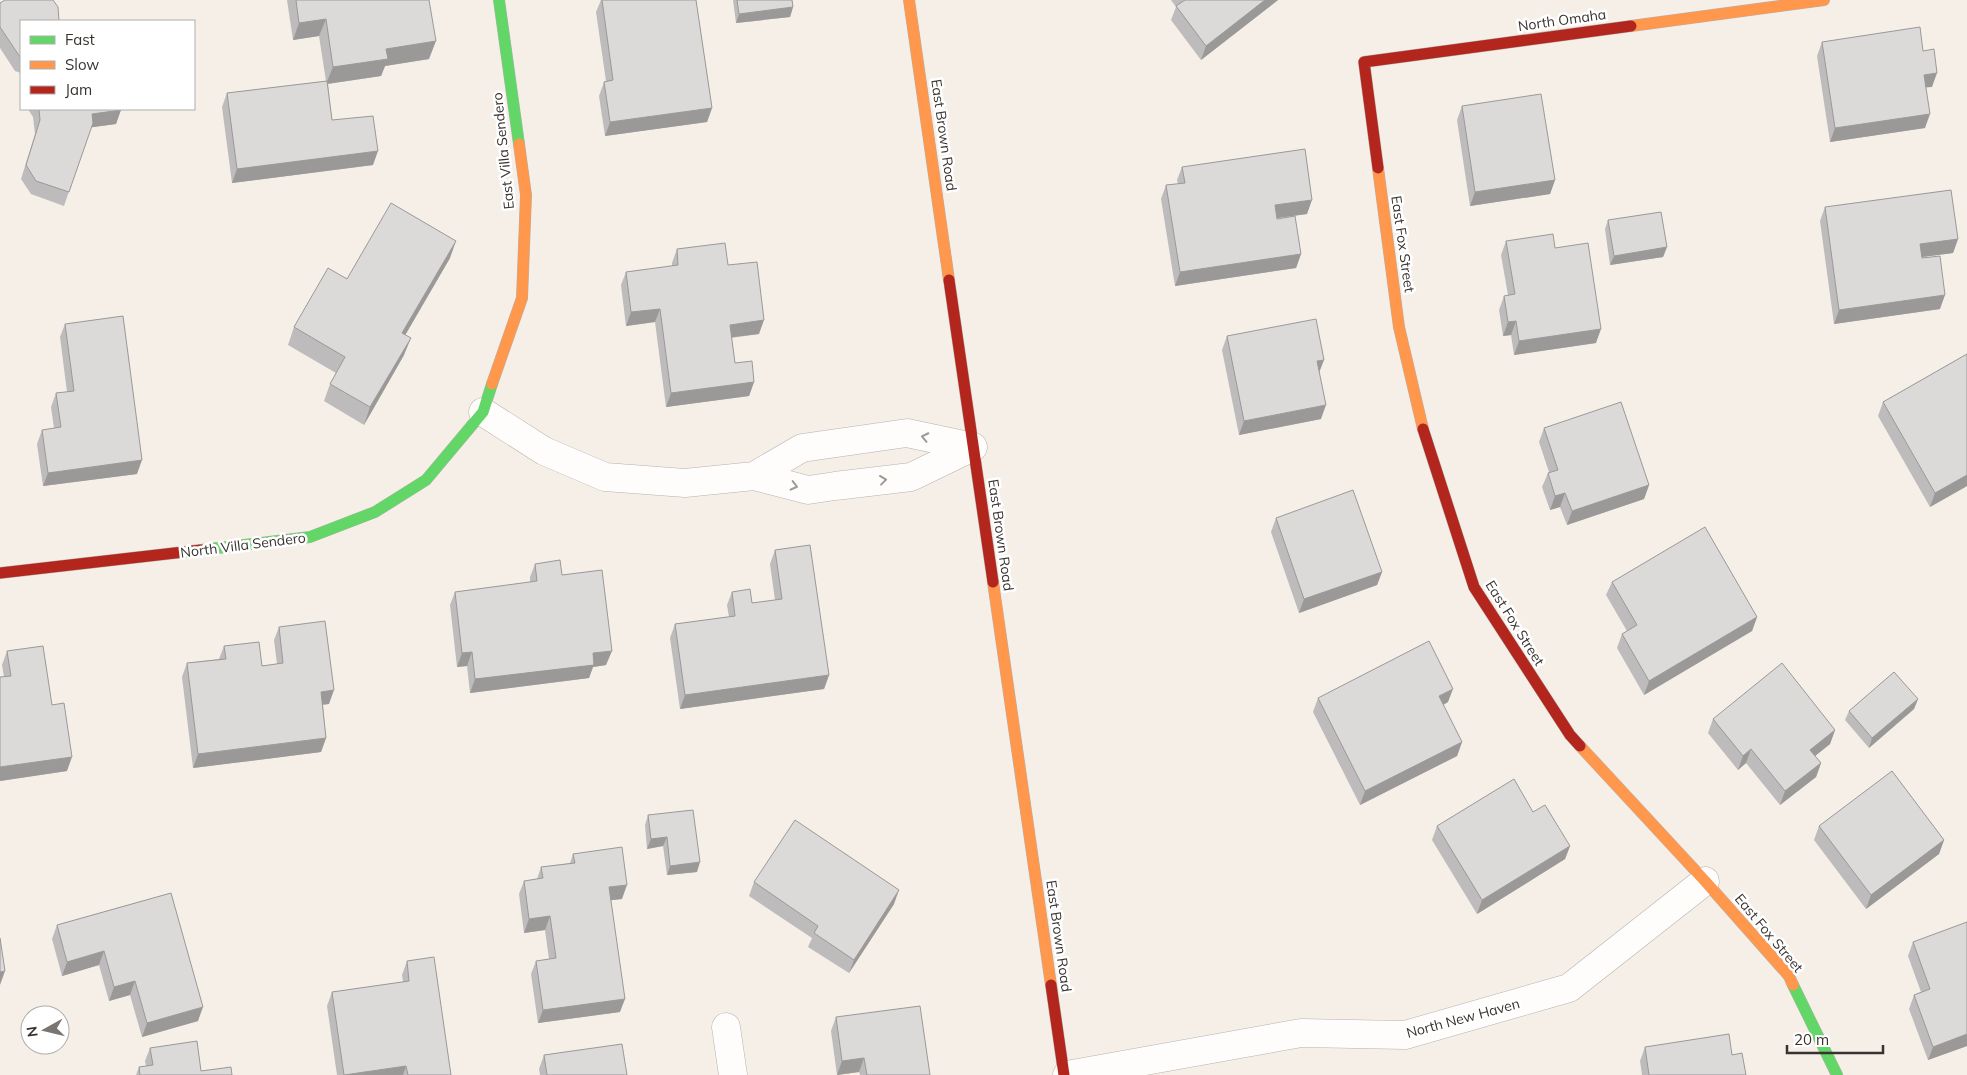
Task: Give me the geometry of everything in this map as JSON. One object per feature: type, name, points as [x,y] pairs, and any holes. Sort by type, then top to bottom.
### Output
[{"type":"street","name":"East Villa Sendero","points":[[483,412],[522,298],[526,195],[499,0]]},
{"type":"street","name":"East Brown Road","points":[[909,0],[1065,1075]]},
{"type":"street","name":"North Omaha","points":[[1364,62],[1824,0]]},
{"type":"street","name":"East Fox Street","points":[[1364,62],[1399,327],[1426,441],[1474,587],[1570,735],[1705,881],[1789,976],[1837,1075]]},
{"type":"street","points":[[483,412],[544,451],[605,477],[685,483],[754,476],[808,490],[911,477],[973,447]]},
{"type":"street","name":"North Villa Sendero","points":[[0,573],[310,537],[375,512],[426,480],[483,412]]},
{"type":"street","points":[[754,476],[802,448],[907,433],[973,447]]},
{"type":"street","name":"North New Haven","points":[[1065,1075],[1301,1033],[1405,1035],[1569,988],[1705,881]]},
{"type":"street","points":[[726,1027],[733,1075]]},
{"type":"building","points":[[5,0],[53,0],[58,7],[59,20],[20,20],[20,57],[0,27],[0,3]]},
{"type":"building","points":[[296,0],[429,0],[436,41],[386,49],[388,59],[333,67],[326,19],[299,23]]},
{"type":"building","points":[[602,0],[696,0],[712,108],[610,122],[604,82],[613,80]]},
{"type":"building","points":[[737,0],[792,0],[793,7],[739,14]]},
{"type":"building","points":[[1185,0],[1265,0],[1206,46],[1176,6]]},
{"type":"building","points":[[1920,27],[1923,51],[1934,49],[1937,73],[1924,75],[1930,114],[1835,128],[1822,42]]},
{"type":"building","points":[[327,81],[332,120],[373,116],[378,151],[237,169],[227,93]]},
{"type":"building","points":[[1541,94],[1555,180],[1475,192],[1462,106]]},
{"type":"building","points":[[39,110],[121,110],[92,114],[93,123],[69,192],[36,181],[26,165],[40,120]]},
{"type":"building","points":[[1305,149],[1312,200],[1275,205],[1277,219],[1295,216],[1301,254],[1180,272],[1166,185],[1185,183],[1182,167]]},
{"type":"building","points":[[1951,190],[1958,239],[1920,244],[1922,258],[1940,256],[1945,295],[1839,310],[1825,207]]},
{"type":"building","points":[[391,203],[456,241],[402,333],[411,338],[370,407],[330,384],[345,357],[294,327],[328,268],[347,279]]},
{"type":"building","points":[[1661,212],[1667,247],[1614,256],[1608,220]]},
{"type":"building","points":[[1553,234],[1555,248],[1588,243],[1601,329],[1519,341],[1516,321],[1508,322],[1504,296],[1515,294],[1506,241]]},
{"type":"building","points":[[725,243],[728,265],[757,262],[764,320],[730,325],[735,363],[752,361],[754,382],[671,393],[660,309],[631,312],[626,272],[678,265],[677,249]]},
{"type":"building","points":[[123,316],[142,460],[48,473],[42,430],[61,427],[56,393],[74,391],[65,324]]},
{"type":"building","points":[[1316,319],[1324,360],[1317,361],[1326,405],[1244,421],[1227,336]]},
{"type":"building","points":[[1967,354],[1967,475],[1935,493],[1883,402]]},
{"type":"building","points":[[1621,402],[1649,485],[1572,511],[1565,493],[1555,496],[1548,473],[1558,470],[1544,428]]},
{"type":"building","points":[[1353,490],[1382,572],[1304,599],[1276,518]]},
{"type":"building","points":[[1705,527],[1757,617],[1649,681],[1622,634],[1637,625],[1612,582]]},
{"type":"building","points":[[810,545],[829,675],[685,695],[675,624],[735,616],[732,592],[750,589],[752,603],[782,599],[775,550]]},
{"type":"building","points":[[560,560],[562,575],[602,570],[612,651],[593,653],[594,665],[475,679],[472,652],[462,653],[455,592],[537,581],[535,564]]},
{"type":"building","points":[[325,621],[334,690],[321,692],[326,738],[198,754],[187,663],[226,659],[224,646],[259,642],[262,666],[283,663],[279,627]]},
{"type":"building","points":[[1429,641],[1453,689],[1439,696],[1462,742],[1365,791],[1318,698]]},
{"type":"building","points":[[43,646],[52,705],[64,703],[72,757],[0,767],[0,677],[11,676],[7,651]]},
{"type":"building","points":[[1782,663],[1835,730],[1810,750],[1821,763],[1785,791],[1751,749],[1743,756],[1713,719]]},
{"type":"building","points":[[1894,672],[1918,699],[1872,738],[1849,711]]},
{"type":"building","points":[[1892,771],[1944,840],[1871,895],[1819,826]]},
{"type":"building","points":[[1514,779],[1533,812],[1545,805],[1570,846],[1482,900],[1437,826]]},
{"type":"building","points":[[693,810],[700,862],[670,866],[667,837],[651,839],[648,815]]},
{"type":"building","points":[[795,820],[899,890],[854,960],[814,933],[818,926],[754,882]]},
{"type":"building","points":[[622,847],[627,885],[609,887],[625,999],[543,1010],[536,961],[556,958],[550,916],[529,919],[524,881],[543,878],[541,867],[575,863],[573,854]]},
{"type":"building","points":[[171,893],[203,1007],[147,1023],[135,981],[114,987],[104,951],[67,962],[57,925]]},
{"type":"building","points":[[1967,922],[1967,1034],[1933,1047],[1914,995],[1930,989],[1913,942]]},
{"type":"building","points":[[0,938],[5,971],[0,972]]},
{"type":"building","points":[[434,957],[451,1075],[408,1075],[406,1066],[344,1075],[332,992],[409,981],[407,961]]},
{"type":"building","points":[[920,1006],[930,1075],[867,1075],[864,1058],[842,1061],[836,1017]]},
{"type":"building","points":[[1729,1034],[1732,1055],[1742,1053],[1746,1075],[1649,1075],[1645,1047]]},
{"type":"building","points":[[197,1041],[201,1071],[231,1067],[232,1075],[140,1075],[139,1067],[153,1065],[150,1048]]},
{"type":"building","points":[[622,1044],[627,1075],[547,1075],[544,1055]]},
{"type":"traffic: fast","points":[[499,0],[519,144]]},
{"type":"traffic: fast","points":[[201,550],[310,537],[375,512],[426,480],[483,412],[492,384]]},
{"type":"traffic: fast","points":[[1793,985],[1837,1075]]},
{"type":"traffic: slow","points":[[909,0],[949,280]]},
{"type":"traffic: slow","points":[[1631,26],[1824,0]]},
{"type":"traffic: slow","points":[[492,384],[522,298],[526,195],[519,144]]},
{"type":"traffic: slow","points":[[1378,168],[1399,327],[1423,429]]},
{"type":"traffic: slow","points":[[993,582],[1051,985]]},
{"type":"traffic: slow","points":[[1580,746],[1705,881],[1789,976],[1793,985]]},
{"type":"traffic: jam","points":[[1378,168],[1364,62],[1631,26]]},
{"type":"traffic: jam","points":[[949,280],[993,582]]},
{"type":"traffic: jam","points":[[1423,429],[1474,587],[1570,735],[1580,746]]},
{"type":"traffic: jam","points":[[0,573],[201,550]]},
{"type":"traffic: jam","points":[[1051,985],[1064,1075]]}]
